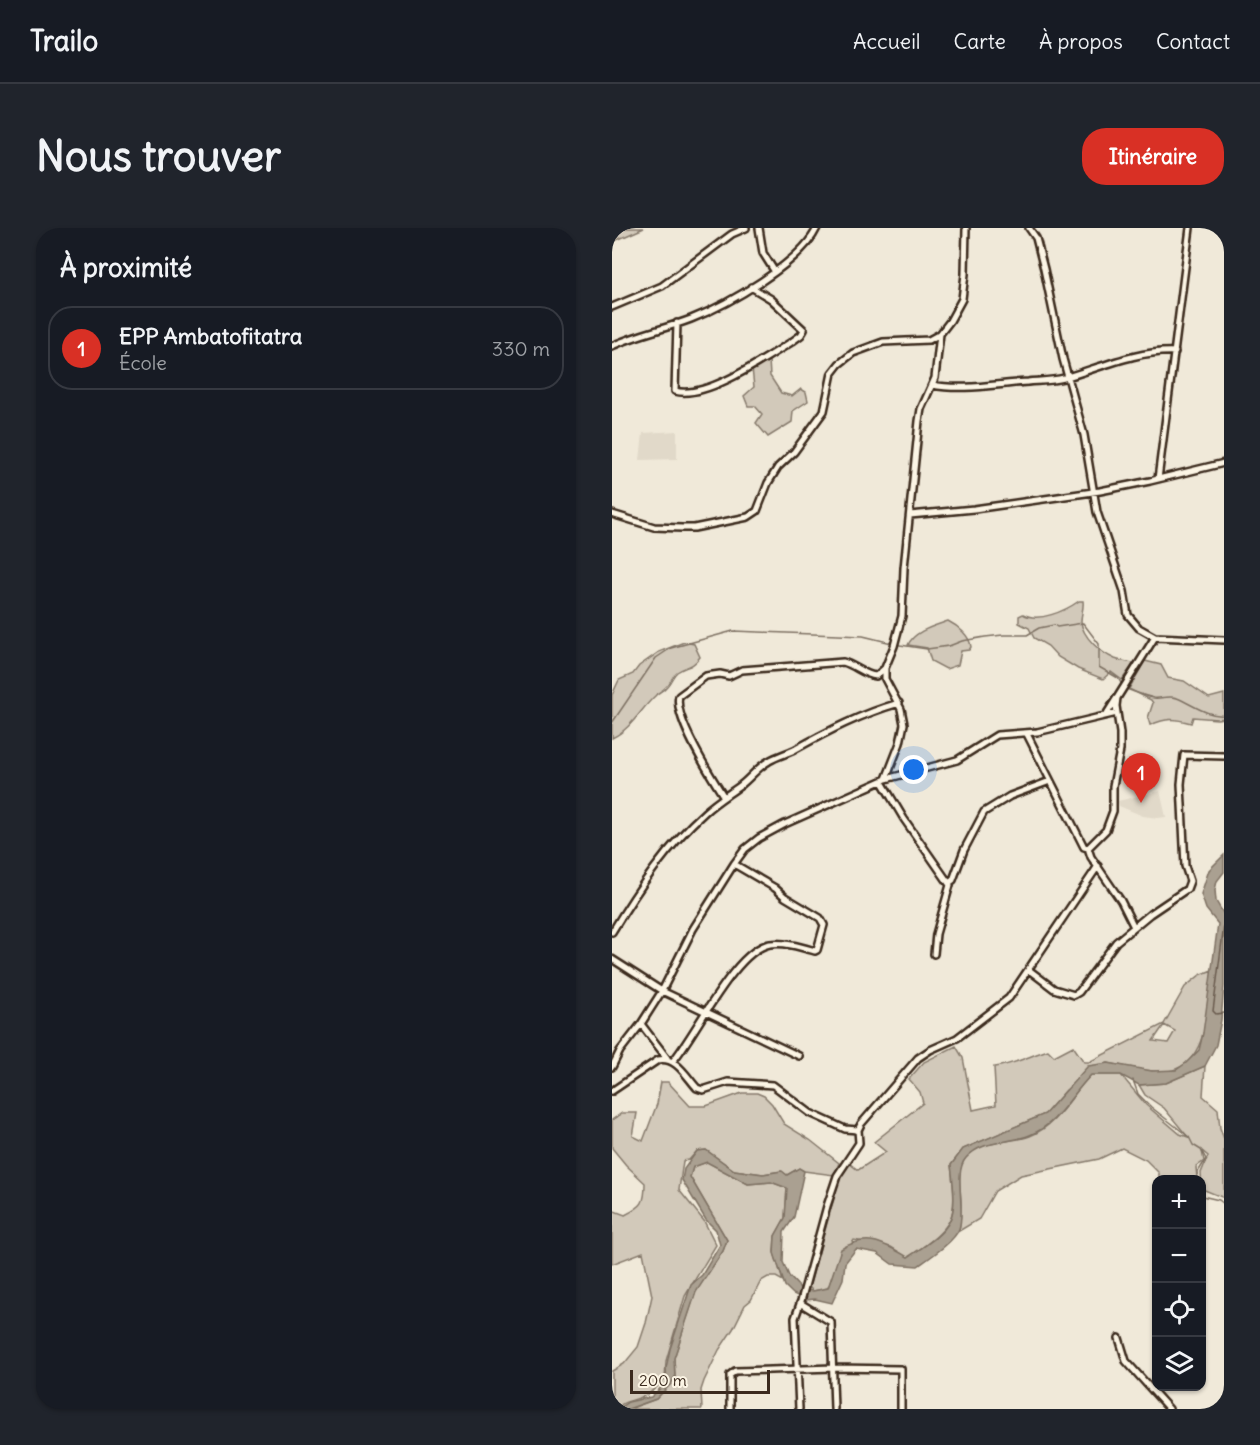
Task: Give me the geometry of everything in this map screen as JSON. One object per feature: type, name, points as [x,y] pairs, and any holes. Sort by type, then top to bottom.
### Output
[{"type":"street","points":[[612,307],[662,286],[732,234],[746,228]]},
{"type":"street","points":[[759,228],[763,253],[775,272]]},
{"type":"street","points":[[612,346],[628,338],[690,319],[722,304],[775,272],[800,252],[817,228]]},
{"type":"street","points":[[612,514],[654,527],[694,528],[748,517],[757,511],[768,483],[778,467],[794,452],[824,411],[832,373],[839,364],[853,353],[883,342],[928,340],[940,334],[950,321],[962,299],[966,228]]},
{"type":"street","points":[[1029,228],[1036,238],[1067,377],[1084,435],[1097,512],[1124,591],[1128,615],[1139,628],[1155,637],[1224,640]]},
{"type":"street","points":[[1158,479],[1190,228]]},
{"type":"street","points":[[677,323],[675,391],[696,392],[720,383],[790,343],[804,330],[771,299],[751,287]]},
{"type":"street","points":[[934,954],[936,934],[949,891],[949,883],[904,819],[884,780],[900,742],[904,724],[898,703],[885,679],[885,668],[902,616],[919,421],[921,409],[934,378],[940,334]]},
{"type":"street","points":[[932,385],[967,387],[1063,379],[1132,358],[1164,351],[1175,352]]},
{"type":"street","points":[[910,515],[974,509],[1092,491],[1158,479],[1224,463]]},
{"type":"street","points":[[1106,715],[1155,637]]},
{"type":"street","points":[[724,797],[704,763],[678,709],[679,696],[706,676],[720,674],[729,676],[742,670],[843,662],[853,664],[870,675],[876,676],[885,668]]},
{"type":"street","points":[[1088,848],[1106,830],[1113,811],[1113,786],[1120,750],[1117,698]]},
{"type":"street","points":[[612,932],[637,893],[682,834],[770,760],[792,751],[819,734],[871,711],[898,703]]},
{"type":"street","points":[[612,1067],[626,1041],[642,1024],[662,991],[693,929],[734,864],[745,849],[759,838],[800,816],[878,782],[957,760],[998,735],[1027,734],[1096,720],[1117,713]]},
{"type":"street","points":[[1027,734],[1084,847],[1088,848],[1091,857],[1121,901],[1134,927]]},
{"type":"street","points":[[1029,970],[1054,989],[1074,995],[1079,992],[1116,942],[1150,914],[1187,889],[1190,881],[1185,866],[1180,783],[1184,756],[1224,756]]},
{"type":"street","points":[[949,883],[953,880],[964,850],[984,812],[1010,796],[1050,781]]},
{"type":"street","points":[[673,1061],[737,967],[758,948],[781,944],[818,950],[824,925],[820,918],[734,864]]},
{"type":"street","points":[[858,1130],[881,1098],[918,1058],[957,1038],[1009,998],[1098,866]]},
{"type":"street","points":[[612,959],[662,991],[799,1056]]},
{"type":"street","points":[[642,1024],[667,1058],[673,1061],[697,1088],[703,1090],[728,1082],[773,1085],[810,1113],[845,1129],[858,1130]]},
{"type":"street","points":[[612,1091],[658,1060],[667,1058]]},
{"type":"street","points":[[799,1409],[795,1318],[826,1206],[837,1176],[859,1143],[858,1130]]},
{"type":"street","points":[[800,1302],[831,1322],[834,1409]]},
{"type":"street","points":[[1119,1338],[1126,1361],[1169,1409]]},
{"type":"street","points":[[730,1409],[730,1375],[735,1371],[834,1368],[901,1369],[901,1409]]},
{"type":"shaded area","points":[[612,228],[644,228],[612,242]]},
{"type":"shaded area","points":[[769,360],[770,376],[781,393],[792,396],[801,389],[806,392],[808,401],[793,411],[792,422],[768,437],[756,423],[762,414],[755,406],[748,406],[744,396],[754,387],[752,368]]},
{"type":"shaded area","points":[[677,431],[677,459],[640,460],[643,433]]},
{"type":"shaded area","points":[[1083,601],[1082,627],[1093,644],[1115,659],[1134,663],[1122,680],[1111,672],[1103,679],[1078,669],[1058,657],[1048,646],[1034,638],[1029,628],[1019,623],[1019,616],[1023,614],[1044,616],[1066,609]]},
{"type":"shaded area","points":[[948,621],[963,632],[971,647],[969,650],[961,651],[958,665],[946,669],[931,661],[927,648],[908,645],[920,633]]},
{"type":"shaded area","points":[[684,642],[694,644],[700,657],[697,661],[677,672],[668,685],[630,724],[612,738],[612,695],[619,680],[633,674],[639,666],[659,652]]},
{"type":"shaded area","points":[[1145,661],[1161,665],[1168,678],[1184,681],[1209,698],[1224,694],[1224,718],[1193,717],[1191,723],[1170,720],[1150,725],[1148,718],[1153,703],[1129,689]]},
{"type":"shaded area","points":[[1160,791],[1166,817],[1143,816],[1119,806],[1118,801]]},
{"type":"shaded area","points":[[1212,970],[1208,1011],[1201,1040],[1195,1053],[1187,1062],[1169,1071],[1143,1070],[1108,1063],[1066,1090],[1045,1114],[963,1149],[951,1165],[953,1211],[944,1229],[908,1258],[891,1247],[854,1240],[835,1269],[828,1288],[813,1291],[809,1287],[842,1170],[850,1164],[858,1170],[886,1152],[874,1142],[923,1103],[920,1092],[909,1079],[924,1062],[956,1046],[963,1058],[973,1110],[996,1105],[994,1067],[1048,1050],[1054,1056],[1073,1046],[1084,1062],[1089,1062],[1164,1024],[1185,987],[1200,975]],"holes":[[[1164,1025],[1175,1031],[1168,1043],[1153,1041]]]},
{"type":"shaded area","points":[[1205,1066],[1203,1096],[1218,1109],[1224,1139],[1224,1198],[1206,1191],[1206,1175],[1201,1175],[1201,1173],[1208,1156],[1202,1151],[1204,1161],[1196,1167],[1197,1175],[1159,1175],[1146,1160],[1122,1148],[1099,1159],[1021,1175],[995,1191],[979,1219],[959,1231],[961,1167],[968,1155],[976,1149],[993,1143],[1030,1136],[1040,1131],[1057,1117],[1091,1075],[1121,1075],[1146,1105],[1180,1134],[1188,1137],[1164,1108],[1145,1095],[1139,1085],[1166,1083]]},
{"type":"shaded area","points":[[661,1082],[668,1082],[690,1106],[706,1106],[742,1093],[757,1093],[764,1096],[772,1104],[784,1124],[810,1140],[839,1163],[834,1175],[804,1171],[799,1168],[787,1175],[781,1171],[763,1174],[734,1170],[706,1150],[697,1151],[689,1160],[683,1161],[679,1190],[704,1221],[716,1245],[685,1296],[666,1361],[665,1379],[646,1395],[612,1409],[612,1371],[624,1364],[638,1347],[652,1296],[643,1252],[612,1264],[612,1210],[625,1215],[636,1209],[642,1203],[645,1183],[612,1148],[612,1120],[622,1113],[637,1113],[633,1136],[643,1141],[657,1104]]},
{"type":"shaded area","points":[[707,1162],[748,1184],[771,1182],[787,1188],[785,1218],[775,1236],[774,1252],[783,1281],[776,1277],[768,1277],[761,1281],[751,1300],[745,1305],[704,1381],[701,1390],[702,1409],[629,1409],[656,1399],[675,1377],[674,1358],[696,1291],[723,1251],[727,1240],[690,1177],[693,1167]]},
{"type":"water","points":[[1224,855],[1224,872],[1217,881],[1215,890],[1216,901],[1224,915],[1224,986],[1221,1020],[1216,1045],[1205,1066],[1166,1083],[1139,1085],[1121,1075],[1091,1075],[1057,1116],[1040,1130],[1022,1138],[980,1148],[966,1158],[960,1172],[961,1221],[956,1234],[947,1244],[918,1266],[892,1264],[877,1253],[856,1249],[845,1263],[843,1279],[832,1303],[815,1299],[806,1300],[793,1294],[785,1286],[774,1253],[775,1236],[785,1218],[787,1188],[771,1182],[748,1184],[707,1162],[693,1167],[690,1177],[727,1240],[723,1251],[696,1292],[674,1358],[675,1377],[671,1384],[656,1399],[628,1409],[618,1409],[628,1402],[651,1397],[667,1382],[666,1368],[670,1349],[691,1285],[702,1275],[720,1245],[716,1230],[706,1220],[682,1180],[684,1169],[697,1151],[706,1150],[734,1170],[763,1174],[782,1171],[787,1175],[799,1168],[804,1171],[794,1217],[784,1232],[783,1262],[789,1276],[801,1289],[813,1291],[828,1288],[841,1249],[851,1244],[875,1242],[908,1257],[936,1238],[950,1221],[954,1199],[951,1165],[963,1149],[1045,1114],[1088,1066],[1108,1063],[1152,1071],[1176,1070],[1199,1050],[1218,924],[1206,909],[1201,894],[1209,870]]},
{"type":"waterway","points":[[612,723],[656,658],[671,648],[733,631],[863,636],[927,649],[985,637],[1027,635],[1039,628],[1054,625],[1057,627],[1083,623],[1099,644],[1099,667],[1118,678],[1122,685]]},
{"type":"waterway","points":[[1126,689],[1154,698],[1174,697],[1206,712],[1224,715]]},
{"type":"waterway","points":[[1133,1080],[1138,1094],[1201,1150],[1206,1159],[1198,1175]]},
{"type":"waterway","points":[[1206,1197],[1219,1200],[1224,1204]]},
{"type":"place","name":"EPP Ambatofitatra","points":[[1141,803]]}]
